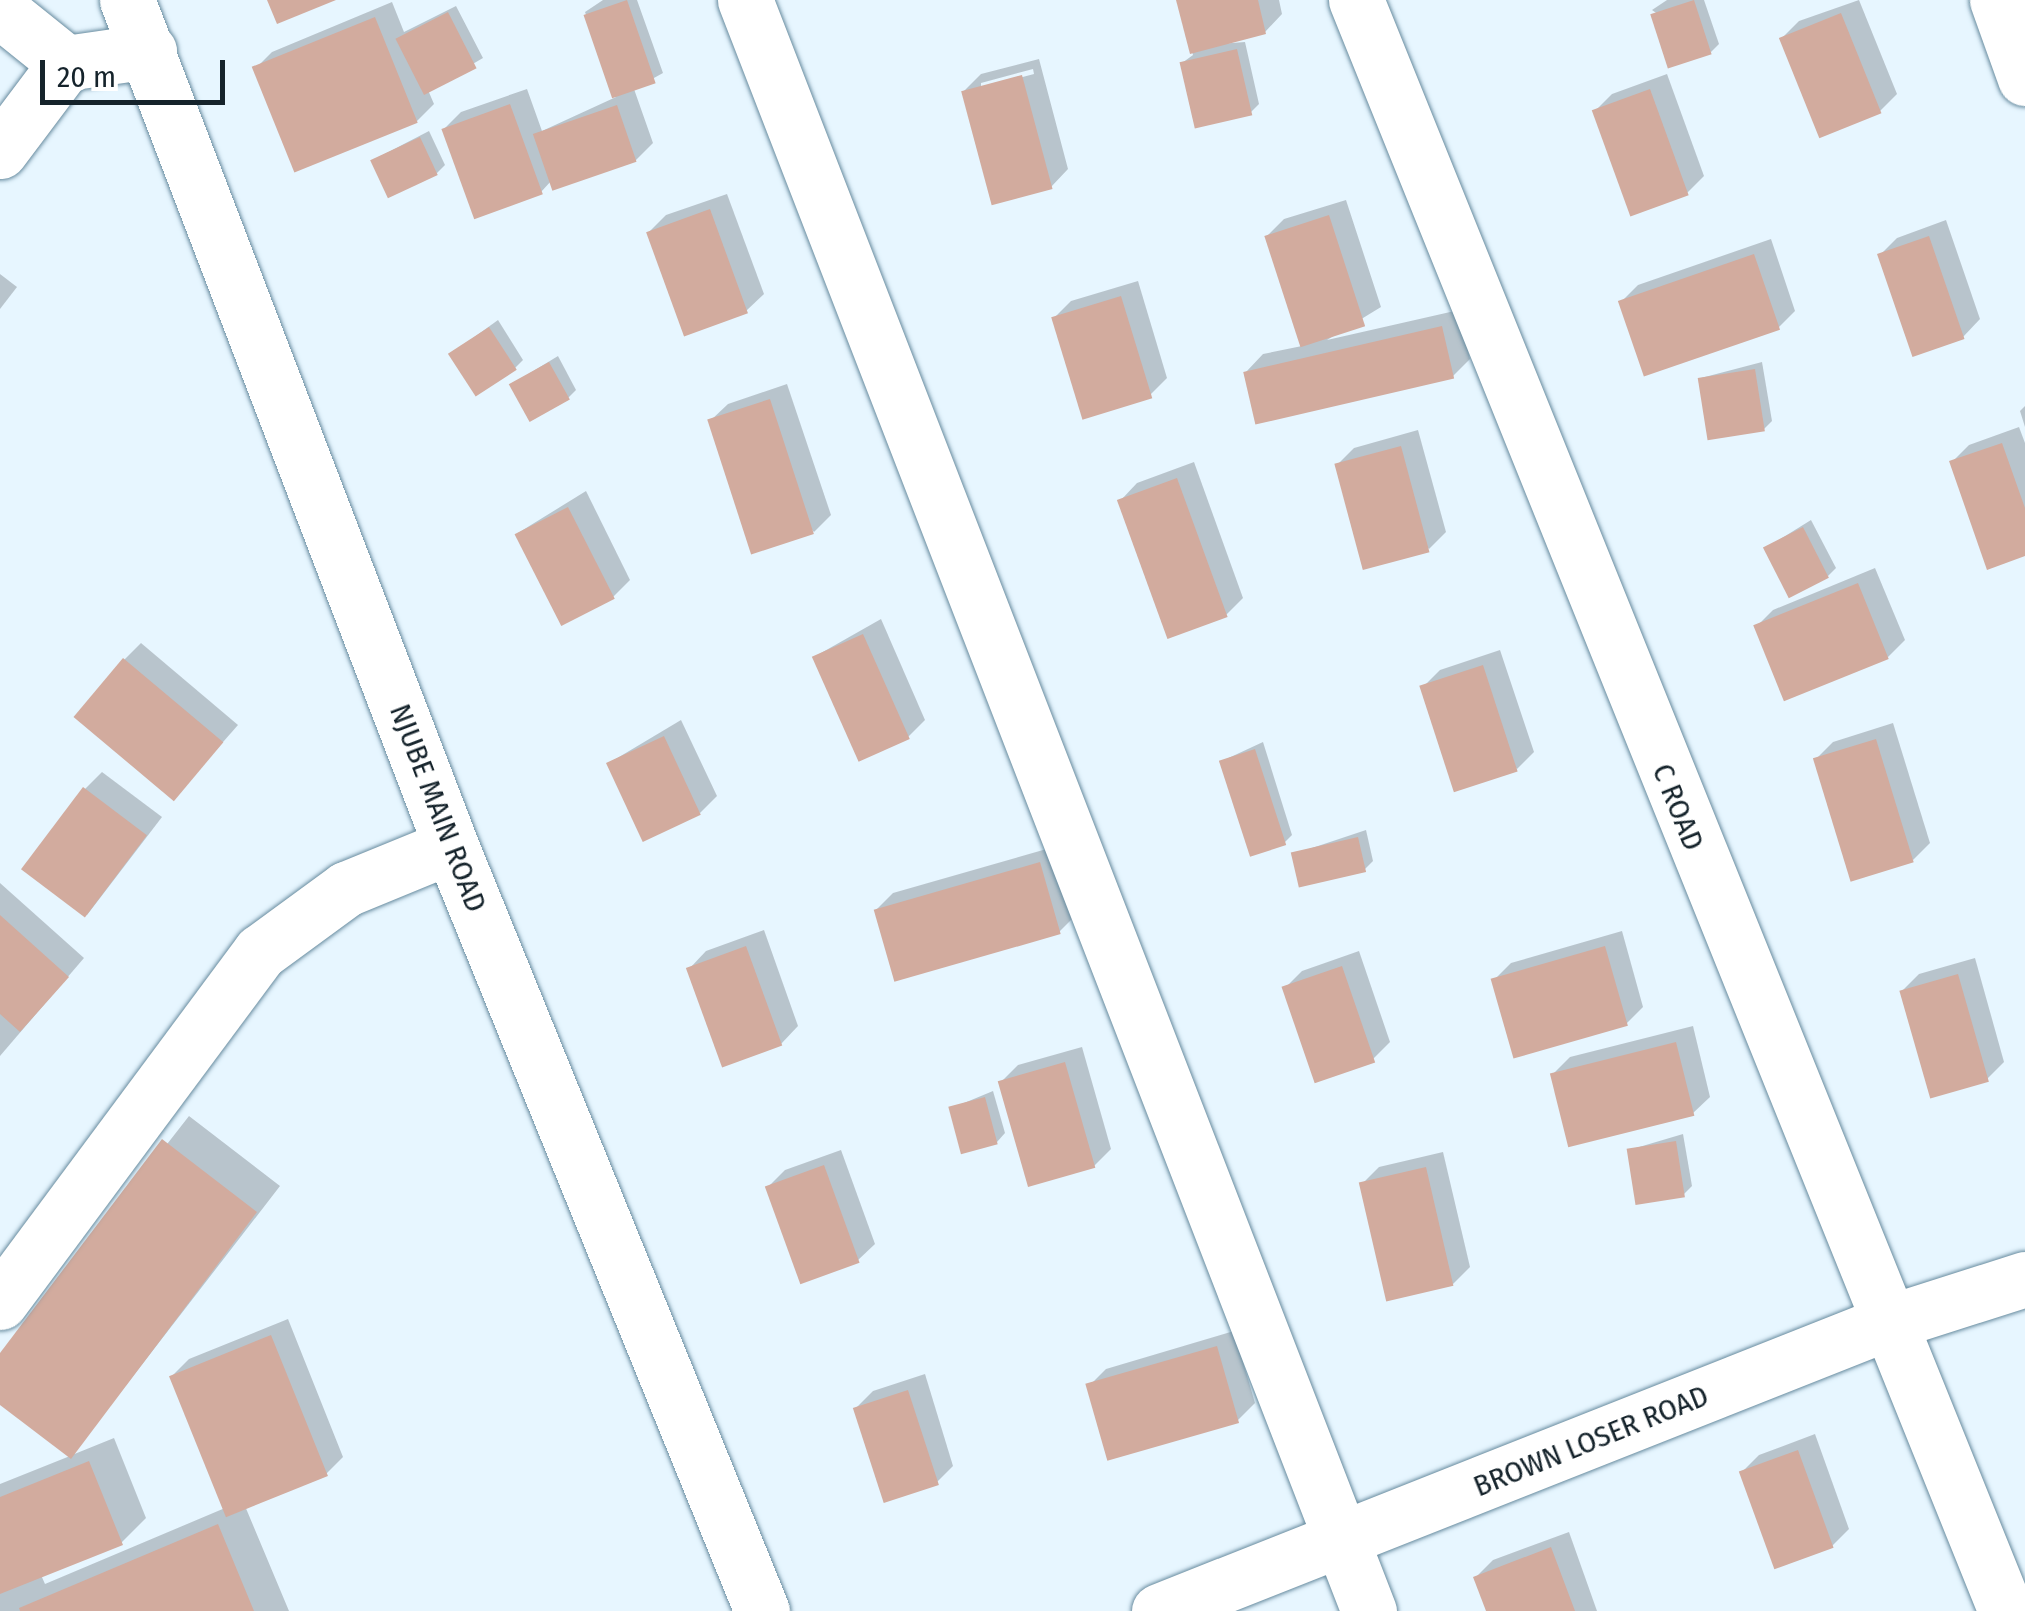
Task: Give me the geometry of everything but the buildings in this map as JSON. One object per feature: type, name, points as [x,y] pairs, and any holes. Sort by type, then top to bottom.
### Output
[{"type":"street","name":"NJUBE MAIN ROAD","points":[[127,0],[451,846],[762,1611]]},
{"type":"street","points":[[744,0],[1369,1611]]},
{"type":"street","name":"C ROAD","points":[[1356,0],[1884,1324],[2006,1611]]},
{"type":"street","points":[[1997,0],[2025,78]]},
{"type":"street","points":[[0,10],[66,62],[149,52]]},
{"type":"street","points":[[0,152],[66,62]]},
{"type":"street","points":[[0,1302],[260,952],[346,888],[451,846]]},
{"type":"street","name":"BROWN LOSER ROAD","points":[[1159,1611],[1884,1324],[2025,1279]]}]
